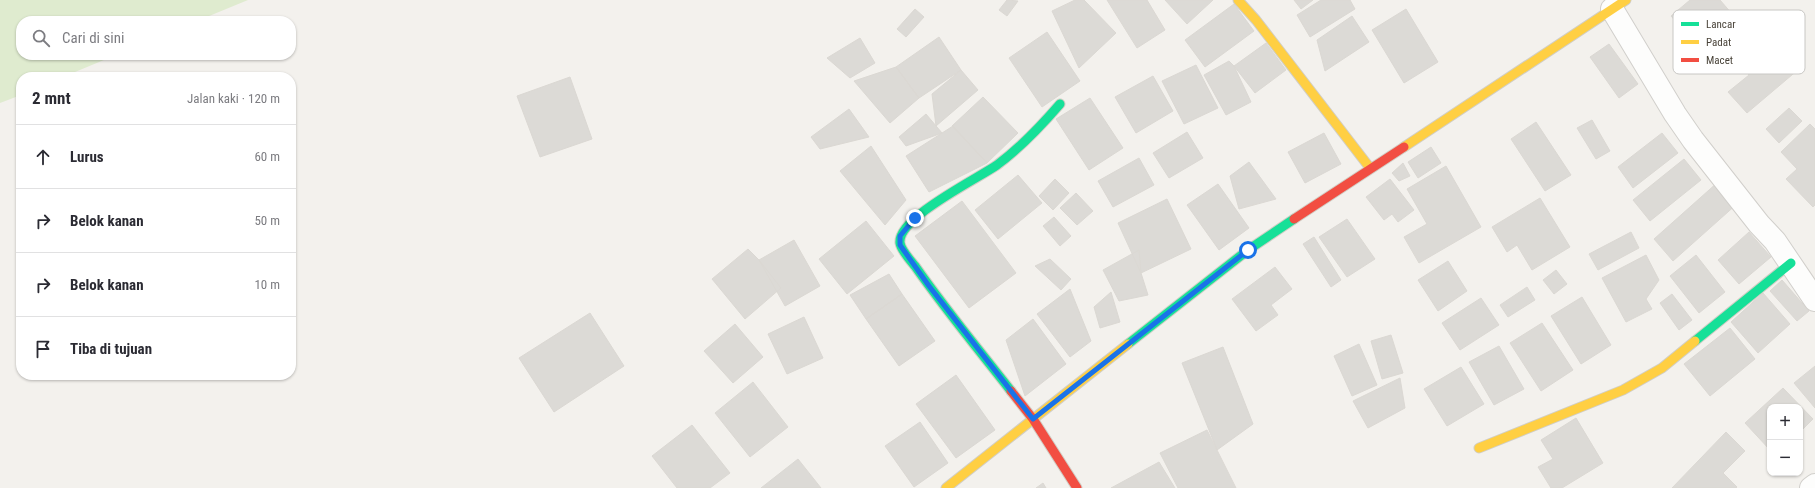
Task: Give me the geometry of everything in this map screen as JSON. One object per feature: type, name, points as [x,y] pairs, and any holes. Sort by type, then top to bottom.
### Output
[{"type":"street","points":[[1238,0],[1256,20],[1370,168]]},
{"type":"street","points":[[946,488],[1248,250],[1619,4],[1675,114],[1693,140],[1791,263],[1815,300]]},
{"type":"street","points":[[1060,104],[1038,129],[997,165],[929,207],[915,218],[900,236],[900,245],[929,286],[1033,419],[1077,488]]},
{"type":"street","points":[[1479,448],[1623,390],[1662,368],[1791,263]]},
{"type":"street","points":[[1811,488],[1815,485]]},
{"type":"green space","points":[[0,0],[248,0],[209,16],[16,16],[16,60],[104,60],[75,72],[16,72],[16,97],[0,103]]},
{"type":"building","points":[[1007,0],[1018,1],[1007,16],[999,10]]},
{"type":"building","points":[[1075,0],[1084,0],[1116,33],[1079,68],[1052,11]]},
{"type":"building","points":[[1107,0],[1147,0],[1165,30],[1137,48]]},
{"type":"building","points":[[1165,0],[1213,0],[1187,24]]},
{"type":"building","points":[[1294,0],[1313,0],[1301,9]]},
{"type":"building","points":[[1321,0],[1350,0],[1355,9],[1310,37],[1297,15]]},
{"type":"building","points":[[1690,0],[1720,0],[1729,10],[1678,10]]},
{"type":"building","points":[[1234,4],[1254,31],[1205,67],[1185,40]]},
{"type":"building","points":[[915,9],[924,17],[906,37],[897,29]]},
{"type":"building","points":[[1406,9],[1438,62],[1404,83],[1372,30]]},
{"type":"building","points":[[1352,16],[1369,42],[1325,71],[1317,40]]},
{"type":"building","points":[[1047,32],[1080,81],[1042,107],[1009,58]]},
{"type":"building","points":[[939,37],[961,70],[919,98],[896,67]]},
{"type":"building","points":[[860,38],[875,63],[850,78],[827,58]]},
{"type":"building","points":[[1266,43],[1286,70],[1255,93],[1234,66]]},
{"type":"building","points":[[1609,44],[1638,84],[1619,98],[1590,57]]},
{"type":"building","points":[[1229,61],[1234,66],[1251,102],[1226,115],[1204,75]]},
{"type":"building","points":[[1196,65],[1218,108],[1184,124],[1162,81]]},
{"type":"building","points":[[896,67],[919,98],[890,123],[854,81]]},
{"type":"building","points":[[961,70],[978,90],[936,126],[932,94]]},
{"type":"building","points":[[1748,74],[1793,74],[1747,113],[1728,92],[1749,75]]},
{"type":"building","points":[[1153,76],[1173,111],[1136,133],[1115,97]]},
{"type":"building","points":[[570,77],[592,139],[540,157],[517,96]]},
{"type":"building","points":[[983,97],[1018,133],[987,163],[952,126]]},
{"type":"building","points":[[1090,98],[1123,148],[1089,170],[1056,119]]},
{"type":"building","points":[[1789,108],[1802,121],[1779,143],[1766,129]]},
{"type":"building","points":[[849,109],[869,137],[820,149],[811,137]]},
{"type":"building","points":[[926,114],[942,133],[906,146],[899,137]]},
{"type":"building","points":[[1592,120],[1610,151],[1596,159],[1577,128]]},
{"type":"building","points":[[1536,122],[1571,175],[1545,191],[1511,139]]},
{"type":"building","points":[[1810,124],[1815,129],[1815,205],[1813,207],[1786,179],[1797,169],[1781,152]]},
{"type":"building","points":[[953,126],[987,163],[929,192],[906,156]]},
{"type":"building","points":[[1187,132],[1203,158],[1169,178],[1153,153]]},
{"type":"building","points":[[1324,133],[1341,164],[1305,183],[1288,152]]},
{"type":"building","points":[[1662,133],[1678,153],[1633,188],[1618,167]]},
{"type":"building","points":[[871,146],[906,200],[885,225],[840,171]]},
{"type":"building","points":[[1431,147],[1441,163],[1418,178],[1408,162]]},
{"type":"building","points":[[1139,158],[1154,185],[1113,207],[1098,181]]},
{"type":"building","points":[[1684,159],[1701,180],[1650,221],[1633,200]]},
{"type":"building","points":[[1249,162],[1276,199],[1239,209],[1230,176]]},
{"type":"building","points":[[1403,163],[1410,176],[1399,181],[1392,173]]},
{"type":"building","points":[[1446,166],[1481,227],[1419,263],[1404,237],[1427,224],[1407,189]]},
{"type":"building","points":[[1018,175],[1042,203],[998,239],[975,210]]},
{"type":"building","points":[[1055,179],[1069,193],[1053,210],[1039,196]]},
{"type":"building","points":[[1390,179],[1414,210],[1398,222],[1392,214],[1384,220],[1366,197]]},
{"type":"building","points":[[1718,182],[1738,203],[1673,261],[1654,239]]},
{"type":"building","points":[[1218,184],[1249,228],[1219,250],[1187,205]]},
{"type":"building","points":[[1076,193],[1093,211],[1077,225],[1060,208]]},
{"type":"building","points":[[1540,198],[1570,247],[1532,270],[1517,245],[1507,252],[1492,227]]},
{"type":"building","points":[[1167,199],[1191,249],[1141,273],[1118,223]]},
{"type":"building","points":[[962,201],[1016,273],[969,308],[915,236]]},
{"type":"building","points":[[1054,217],[1071,236],[1060,246],[1043,226]]},
{"type":"building","points":[[1347,219],[1375,259],[1347,277],[1319,237]]},
{"type":"building","points":[[866,221],[894,256],[847,294],[819,259]]},
{"type":"building","points":[[1631,232],[1639,248],[1598,270],[1589,254]]},
{"type":"building","points":[[1749,232],[1771,257],[1739,284],[1718,260]]},
{"type":"building","points":[[1314,237],[1341,280],[1331,287],[1303,244]]},
{"type":"building","points":[[794,240],[820,286],[785,306],[759,260]]},
{"type":"building","points":[[748,249],[759,260],[781,288],[745,319],[712,279]]},
{"type":"building","points":[[1139,250],[1141,273],[1148,295],[1119,301],[1103,270]]},
{"type":"building","points":[[1646,255],[1659,280],[1646,299],[1652,309],[1626,322],[1602,278]]},
{"type":"building","points":[[1696,255],[1725,292],[1699,313],[1670,276]]},
{"type":"building","points":[[1050,259],[1071,279],[1061,290],[1035,266]]},
{"type":"building","points":[[1448,261],[1467,291],[1438,311],[1418,280]]},
{"type":"building","points":[[1275,267],[1292,289],[1271,305],[1278,315],[1256,331],[1232,299]]},
{"type":"building","points":[[1556,270],[1567,284],[1554,294],[1543,280]]},
{"type":"building","points":[[889,274],[902,294],[866,319],[850,295]]},
{"type":"building","points":[[1782,280],[1809,311],[1797,321],[1770,291]]},
{"type":"building","points":[[1527,287],[1535,300],[1508,317],[1500,305]]},
{"type":"building","points":[[1070,289],[1091,341],[1070,357],[1037,314]]},
{"type":"building","points":[[1111,292],[1120,322],[1100,328],[1094,307]]},
{"type":"building","points":[[1763,293],[1790,324],[1758,353],[1731,322]]},
{"type":"building","points":[[902,294],[935,341],[899,366],[866,319]]},
{"type":"building","points":[[1672,294],[1692,320],[1679,330],[1660,303]]},
{"type":"building","points":[[1582,297],[1611,345],[1581,364],[1551,316]]},
{"type":"building","points":[[1481,298],[1499,325],[1460,350],[1442,323]]},
{"type":"building","points":[[590,313],[624,366],[554,412],[519,358]]},
{"type":"building","points":[[804,317],[823,358],[787,374],[768,334]]},
{"type":"building","points":[[1033,319],[1066,364],[1025,396],[1006,340]]},
{"type":"building","points":[[1542,323],[1573,370],[1541,391],[1510,343]]},
{"type":"building","points":[[735,324],[763,357],[733,383],[704,351]]},
{"type":"building","points":[[1730,328],[1755,359],[1710,396],[1684,364]]},
{"type":"building","points":[[1391,335],[1403,373],[1382,379],[1371,341]]},
{"type":"building","points":[[1359,344],[1377,385],[1352,396],[1334,356]]},
{"type":"building","points":[[1499,346],[1524,389],[1494,405],[1469,362]]},
{"type":"building","points":[[1223,347],[1253,424],[1217,450],[1182,363]]},
{"type":"building","points":[[1815,366],[1815,408],[1794,383]]},
{"type":"building","points":[[1461,367],[1484,404],[1447,426],[1424,389]]},
{"type":"building","points":[[956,375],[995,430],[956,458],[916,404]]},
{"type":"building","points":[[1400,378],[1405,408],[1368,428],[1353,401]]},
{"type":"building","points":[[753,382],[788,427],[750,457],[715,413]]},
{"type":"building","points":[[1783,388],[1798,404],[1767,404],[1767,447],[1745,423]]},
{"type":"building","points":[[1803,409],[1813,419],[1803,429]]},
{"type":"building","points":[[1576,418],[1603,463],[1562,488],[1551,488],[1538,467],[1553,459],[1541,440]]},
{"type":"building","points":[[920,422],[948,463],[914,487],[885,446]]},
{"type":"building","points":[[692,425],[730,473],[710,488],[677,488],[652,456]]},
{"type":"building","points":[[1207,430],[1236,488],[1178,488],[1160,453]]},
{"type":"building","points":[[1726,432],[1745,451],[1723,473],[1737,487],[1672,488]]},
{"type":"building","points":[[798,459],[821,488],[761,488]]},
{"type":"building","points":[[1159,462],[1175,488],[1111,488]]},
{"type":"building","points":[[1043,483],[1046,488],[1036,488]]},
{"type":"traffic: fast","points":[[1011,391],[938,298],[906,255],[900,243],[902,233],[911,222],[940,200],[1006,158],[1030,136],[1060,104]]},
{"type":"traffic: fast","points":[[1128,344],[1248,250],[1294,219]]},
{"type":"traffic: fast","points":[[1695,341],[1791,263]]},
{"type":"traffic: slow","points":[[1238,0],[1256,20],[1370,168]]},
{"type":"traffic: slow","points":[[1404,147],[1626,0]]},
{"type":"traffic: slow","points":[[1479,448],[1623,390],[1662,368],[1695,341]]},
{"type":"traffic: slow","points":[[946,488],[1128,344]]},
{"type":"traffic: jam","points":[[1294,219],[1404,147]]},
{"type":"traffic: jam","points":[[1011,391],[1033,419],[1077,488]]},
{"type":"route","points":[[915,218],[900,236],[900,245],[929,286],[1033,419],[1248,250]]}]
